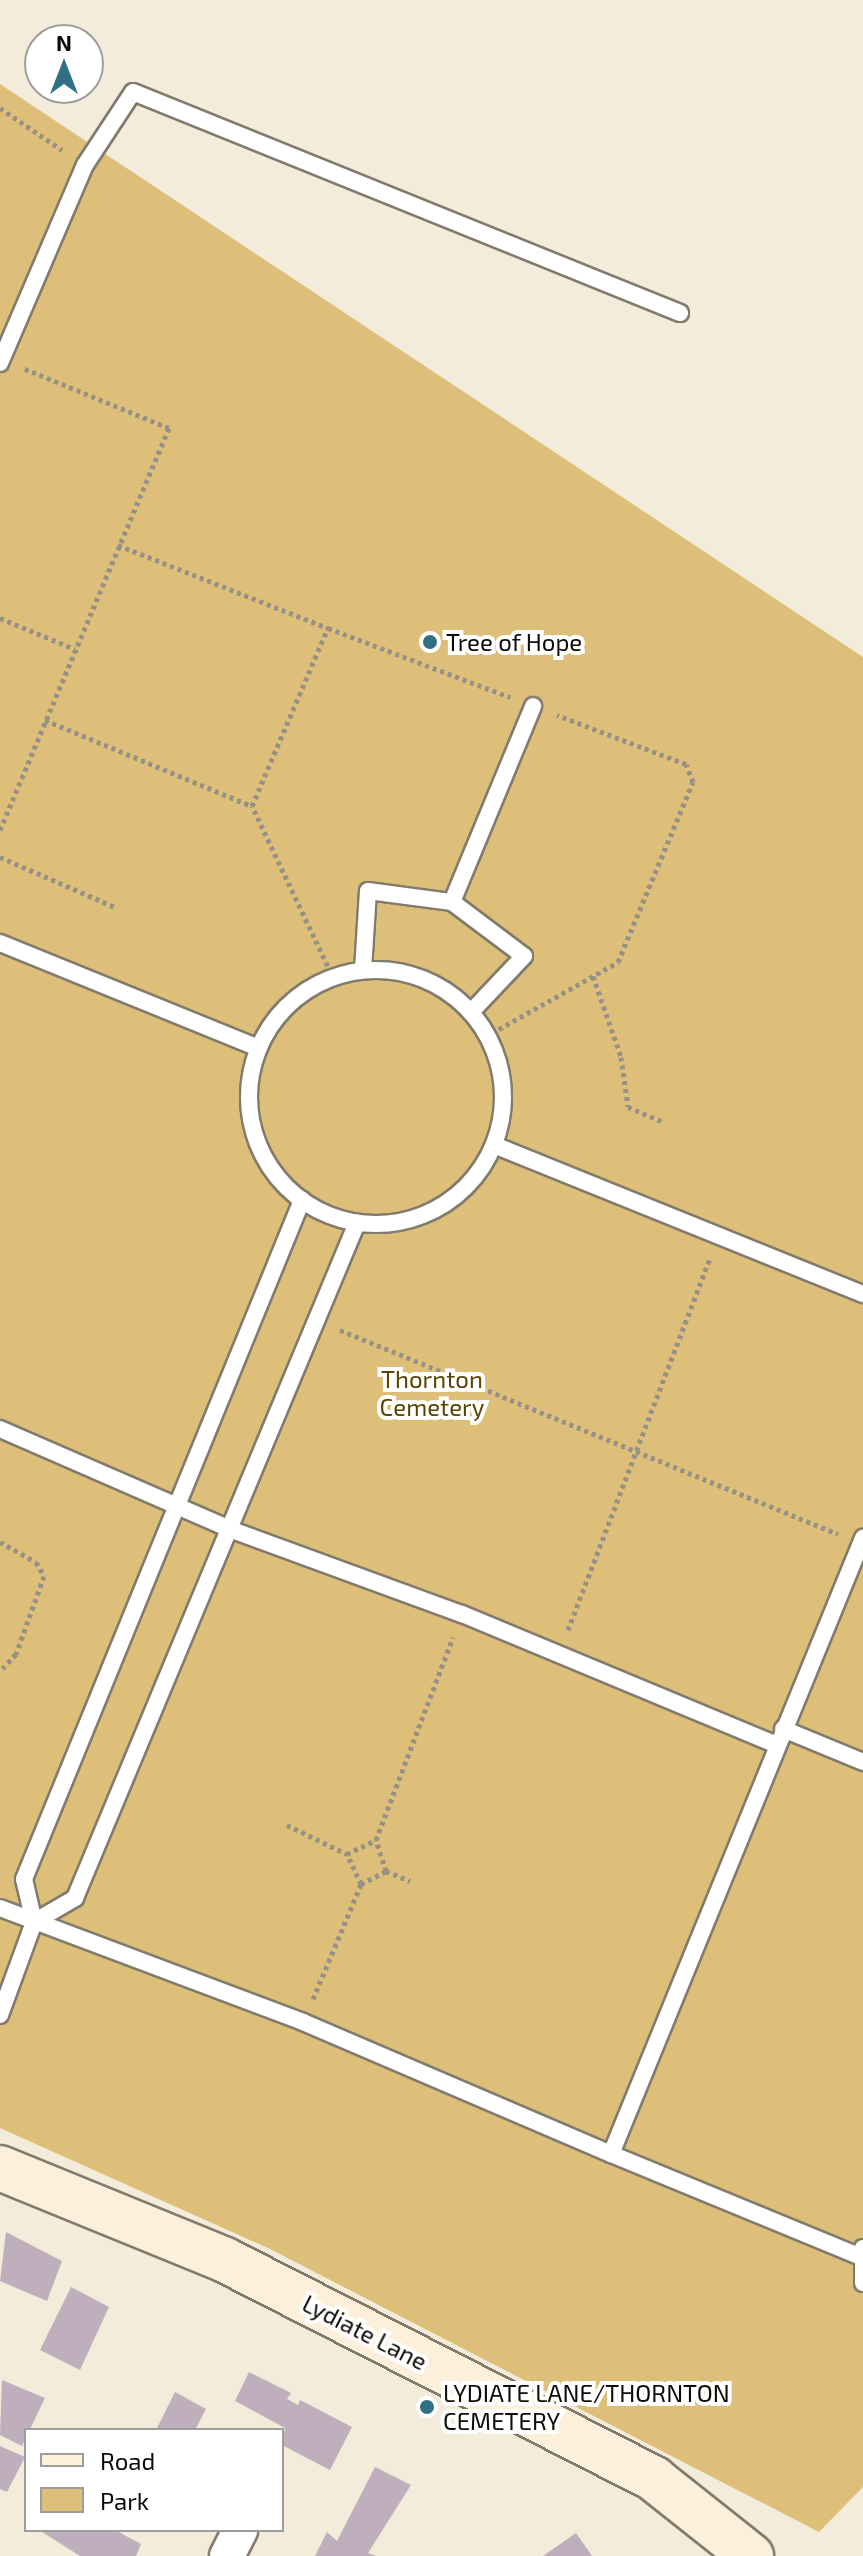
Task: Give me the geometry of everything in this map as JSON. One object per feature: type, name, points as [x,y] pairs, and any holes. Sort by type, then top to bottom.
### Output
[{"type":"main road","name":"Lydiate Lane","points":[[0,2168],[225,2260],[654,2479],[751,2556]]},
{"type":"street","points":[[227,2556],[239,2532]]},
{"type":"lane","points":[[1,361],[85,165],[133,92],[680,313]]},
{"type":"lane","points":[[452,902],[533,706]]},
{"type":"lane","points":[[363,970],[368,891],[452,902],[524,956],[471,1012]]},
{"type":"lane","points":[[0,943],[258,1048]]},
{"type":"lane","points":[[363,970],[425,979],[471,1012],[488,1035],[502,1079],[494,1145],[472,1180],[439,1208],[400,1222],[357,1223],[302,1200],[274,1174],[256,1140],[249,1084],[258,1048],[295,998],[331,973],[363,970]]},
{"type":"lane","points":[[494,1145],[863,1294]]},
{"type":"lane","points":[[0,2015],[34,1922],[24,1879],[302,1200]]},
{"type":"lane","points":[[34,1922],[75,1898],[232,1530],[357,1223]]},
{"type":"lane","points":[[0,1429],[232,1530],[462,1614],[776,1745]]},
{"type":"lane","points":[[611,2154],[862,1541]]},
{"type":"lane","points":[[783,1729],[863,1762]]},
{"type":"lane","points":[[0,1908],[303,2022],[611,2154],[862,2253],[863,2283]]},
{"type":"path","points":[[0,108],[85,165]]},
{"type":"path","points":[[0,830],[169,428],[1,361]]},
{"type":"path","points":[[118,545],[692,771],[618,962],[488,1035]]},
{"type":"path","points":[[0,618],[75,649]]},
{"type":"path","points":[[252,806],[328,628]]},
{"type":"path","points":[[45,720],[252,806],[331,973]]},
{"type":"path","points":[[0,857],[115,907]]},
{"type":"path","points":[[593,976],[621,1057],[628,1107],[664,1122]]},
{"type":"path","points":[[559,1654],[635,1447],[719,1235]]},
{"type":"path","points":[[318,1322],[635,1447],[862,1541]]},
{"type":"path","points":[[0,1542],[36,1562],[44,1576],[16,1654],[0,1671]]},
{"type":"path","points":[[410,1881],[386,1871],[376,1840],[462,1614]]},
{"type":"path","points":[[287,1825],[347,1854],[361,1884]]},
{"type":"path","points":[[347,1854],[376,1840]]},
{"type":"path","points":[[303,2022],[361,1884],[386,1871]]},
{"type":"green space","name":"Thornton Cemetery","points":[[0,84],[24,100],[24,104],[30,104],[863,657],[863,2487],[819,2532],[270,2249],[0,2128]]},
{"type":"building","points":[[6,2232],[62,2261],[47,2301],[0,2281]]},
{"type":"building","points":[[71,2287],[109,2307],[80,2370],[40,2350]]},
{"type":"building","points":[[249,2372],[291,2393],[287,2399],[298,2405],[300,2400],[352,2427],[330,2470],[284,2446],[285,2428],[235,2401]]},
{"type":"building","points":[[2,2380],[45,2398],[31,2428],[24,2428],[22,2446],[0,2435]]},
{"type":"building","points":[[175,2392],[206,2409],[196,2428],[157,2428]]},
{"type":"building","points":[[0,2446],[24,2459],[7,2492],[0,2489]]},
{"type":"building","points":[[375,2467],[411,2485],[368,2553],[376,2556],[315,2556],[327,2532],[337,2541]]},
{"type":"building","points":[[42,2532],[119,2532],[141,2544],[136,2556],[80,2556]]},
{"type":"building","points":[[576,2533],[592,2556],[543,2556]]},
{"type":"place","name":"Tree of Hope","points":[[430,642]]},
{"type":"place","name":"LYDIATE LANE/THORNTON CEMETERY","points":[[427,2407]]}]
